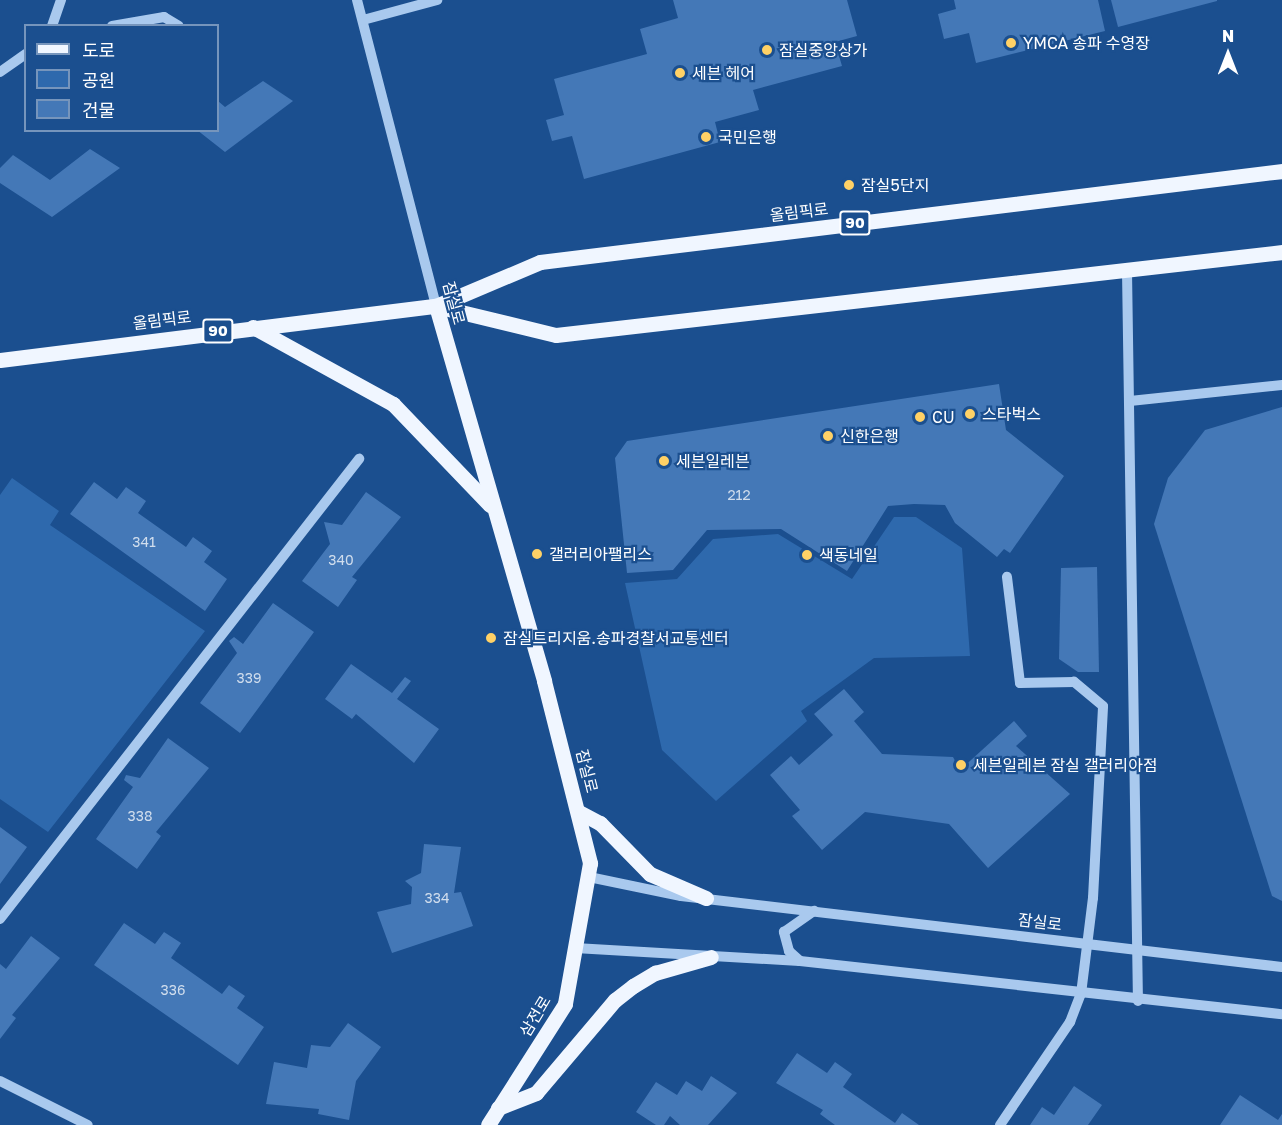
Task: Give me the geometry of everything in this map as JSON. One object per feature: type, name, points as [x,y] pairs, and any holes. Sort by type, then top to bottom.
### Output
[{"type":"main road","name":"올림픽로","points":[[0,360],[436,306],[540,262],[1282,171]]},
{"type":"main road","name":"올림픽로","points":[[436,306],[556,335],[1282,252]]},
{"type":"main road","name":"잠실로","points":[[436,306],[579,812],[589,877]]},
{"type":"main road","points":[[253,327],[393,404],[491,507]]},
{"type":"main road","points":[[579,812],[600,823],[650,874],[706,898]]},
{"type":"main road","name":"삼전로","points":[[488,1125],[565,1004],[589,877]]},
{"type":"main road","points":[[498,1108],[536,1093],[615,1000],[633,986],[655,973],[711,957]]},
{"type":"street","points":[[53,24],[61,0]]},
{"type":"street","name":"잠실로","points":[[357,0],[436,306]]},
{"type":"street","points":[[363,20],[437,0]]},
{"type":"street","points":[[124,24],[164,17],[176,24]]},
{"type":"street","points":[[0,72],[24,55]]},
{"type":"street","points":[[1127,271],[1140,952],[1138,1001]]},
{"type":"street","points":[[1130,401],[1282,385]]},
{"type":"street","points":[[0,919],[359,459]]},
{"type":"street","points":[[1000,1125],[1070,1023],[1081,994],[1103,706],[1074,682],[1020,683],[1007,577]]},
{"type":"street","name":"잠실로","points":[[589,877],[706,898],[1086,946],[1282,967]]},
{"type":"street","points":[[800,961],[789,951],[784,932],[814,911]]},
{"type":"street","points":[[576,948],[800,961],[1138,1001],[1282,1014]]},
{"type":"street","points":[[0,1081],[88,1125]]},
{"type":"green space","points":[[12,478],[59,511],[50,525],[205,631],[48,832],[0,799],[0,495]]},
{"type":"green space","points":[[894,517],[916,517],[962,548],[970,656],[874,658],[801,711],[807,721],[716,801],[662,750],[625,583],[677,579],[713,539],[778,534],[852,579]]},
{"type":"building","points":[[673,0],[847,0],[857,36],[835,42],[842,66],[753,90],[759,110],[715,122],[720,142],[584,179],[572,136],[552,141],[546,120],[564,115],[554,79],[647,54],[640,29],[678,18]]},
{"type":"building","points":[[954,0],[1098,0],[1105,31],[976,63],[969,33],[944,39],[938,14],[956,9]]},
{"type":"building","points":[[1111,0],[1217,0],[1217,1],[1118,27]]},
{"type":"building","points":[[263,81],[293,101],[225,152],[200,132],[219,132],[219,102],[225,107]]},
{"type":"building","points":[[90,149],[120,168],[52,217],[0,183],[0,168],[13,155],[50,180]]},
{"type":"building","points":[[999,384],[1006,430],[1064,476],[1010,553],[1004,549],[997,557],[955,523],[945,505],[914,504],[888,506],[847,571],[781,529],[707,530],[673,570],[627,573],[615,458],[627,441]]},
{"type":"building","points":[[1282,407],[1282,901],[1272,896],[1154,524],[1168,478],[1205,430]]},
{"type":"building","points":[[94,482],[117,499],[126,487],[146,501],[138,513],[186,547],[193,537],[212,551],[204,562],[227,579],[205,611],[70,514]]},
{"type":"building","points":[[366,492],[401,517],[352,577],[357,580],[338,607],[302,581],[330,544],[324,522],[342,525]]},
{"type":"building","points":[[1097,567],[1099,672],[1078,672],[1059,659],[1061,568]]},
{"type":"building","points":[[273,603],[314,632],[240,733],[200,703],[237,653],[229,641],[234,637],[243,644]]},
{"type":"building","points":[[351,664],[392,693],[405,677],[411,681],[397,699],[439,729],[414,763],[356,714],[352,719],[325,699]]},
{"type":"building","points":[[844,689],[864,712],[854,721],[882,754],[953,757],[960,770],[1014,721],[1027,736],[1016,746],[1070,794],[988,868],[949,824],[865,812],[822,850],[792,816],[800,810],[770,775],[791,756],[799,765],[833,735],[814,714]]},
{"type":"building","points":[[168,738],[209,768],[156,832],[161,836],[137,869],[96,839],[133,787],[124,780],[126,775],[140,778]]},
{"type":"building","points":[[0,827],[27,847],[0,884]]},
{"type":"building","points":[[424,844],[461,847],[454,893],[461,892],[473,926],[392,953],[377,912],[411,904],[412,887],[405,881],[421,873]]},
{"type":"building","points":[[124,923],[155,944],[164,932],[181,943],[171,958],[222,994],[229,985],[245,996],[237,1008],[264,1027],[238,1065],[94,965]]},
{"type":"building","points":[[31,936],[60,958],[12,1015],[16,1018],[0,1039],[0,964],[6,969]]},
{"type":"building","points":[[348,1023],[381,1047],[356,1081],[349,1120],[318,1114],[319,1109],[266,1104],[274,1062],[307,1068],[311,1045],[330,1047]]},
{"type":"building","points":[[797,1053],[827,1073],[835,1062],[852,1074],[843,1087],[895,1123],[902,1113],[919,1125],[835,1125],[820,1114],[823,1110],[776,1083]]},
{"type":"building","points":[[711,1076],[737,1093],[708,1125],[680,1125],[670,1116],[664,1125],[656,1125],[636,1112],[656,1082],[677,1095],[686,1081],[702,1091]]},
{"type":"building","points":[[1074,1086],[1102,1105],[1088,1125],[1030,1125],[1042,1107],[1054,1115]]},
{"type":"building","points":[[1240,1095],[1278,1120],[1282,1114],[1282,1125],[1220,1125]]},
{"type":"place","name":"YMCA 송파 수영장","points":[[1011,43]]},
{"type":"place","name":"잠실중앙상가","points":[[767,50]]},
{"type":"place","name":"세븐 헤어","points":[[680,73]]},
{"type":"place","name":"국민은행","points":[[706,137]]},
{"type":"place","name":"잠실5단지","points":[[849,185]]},
{"type":"place","name":"스타벅스","points":[[970,414]]},
{"type":"place","name":"CU","points":[[920,417]]},
{"type":"place","name":"신한은행","points":[[828,436]]},
{"type":"place","name":"세븐일레븐","points":[[664,461]]},
{"type":"place","name":"갤러리아팰리스","points":[[537,554]]},
{"type":"place","name":"색동네일","points":[[807,555]]},
{"type":"place","name":"잠실트리지움.송파경찰서교통센터","points":[[491,638]]},
{"type":"place","name":"세븐일레븐 잠실 갤러리아점","points":[[961,765]]}]
